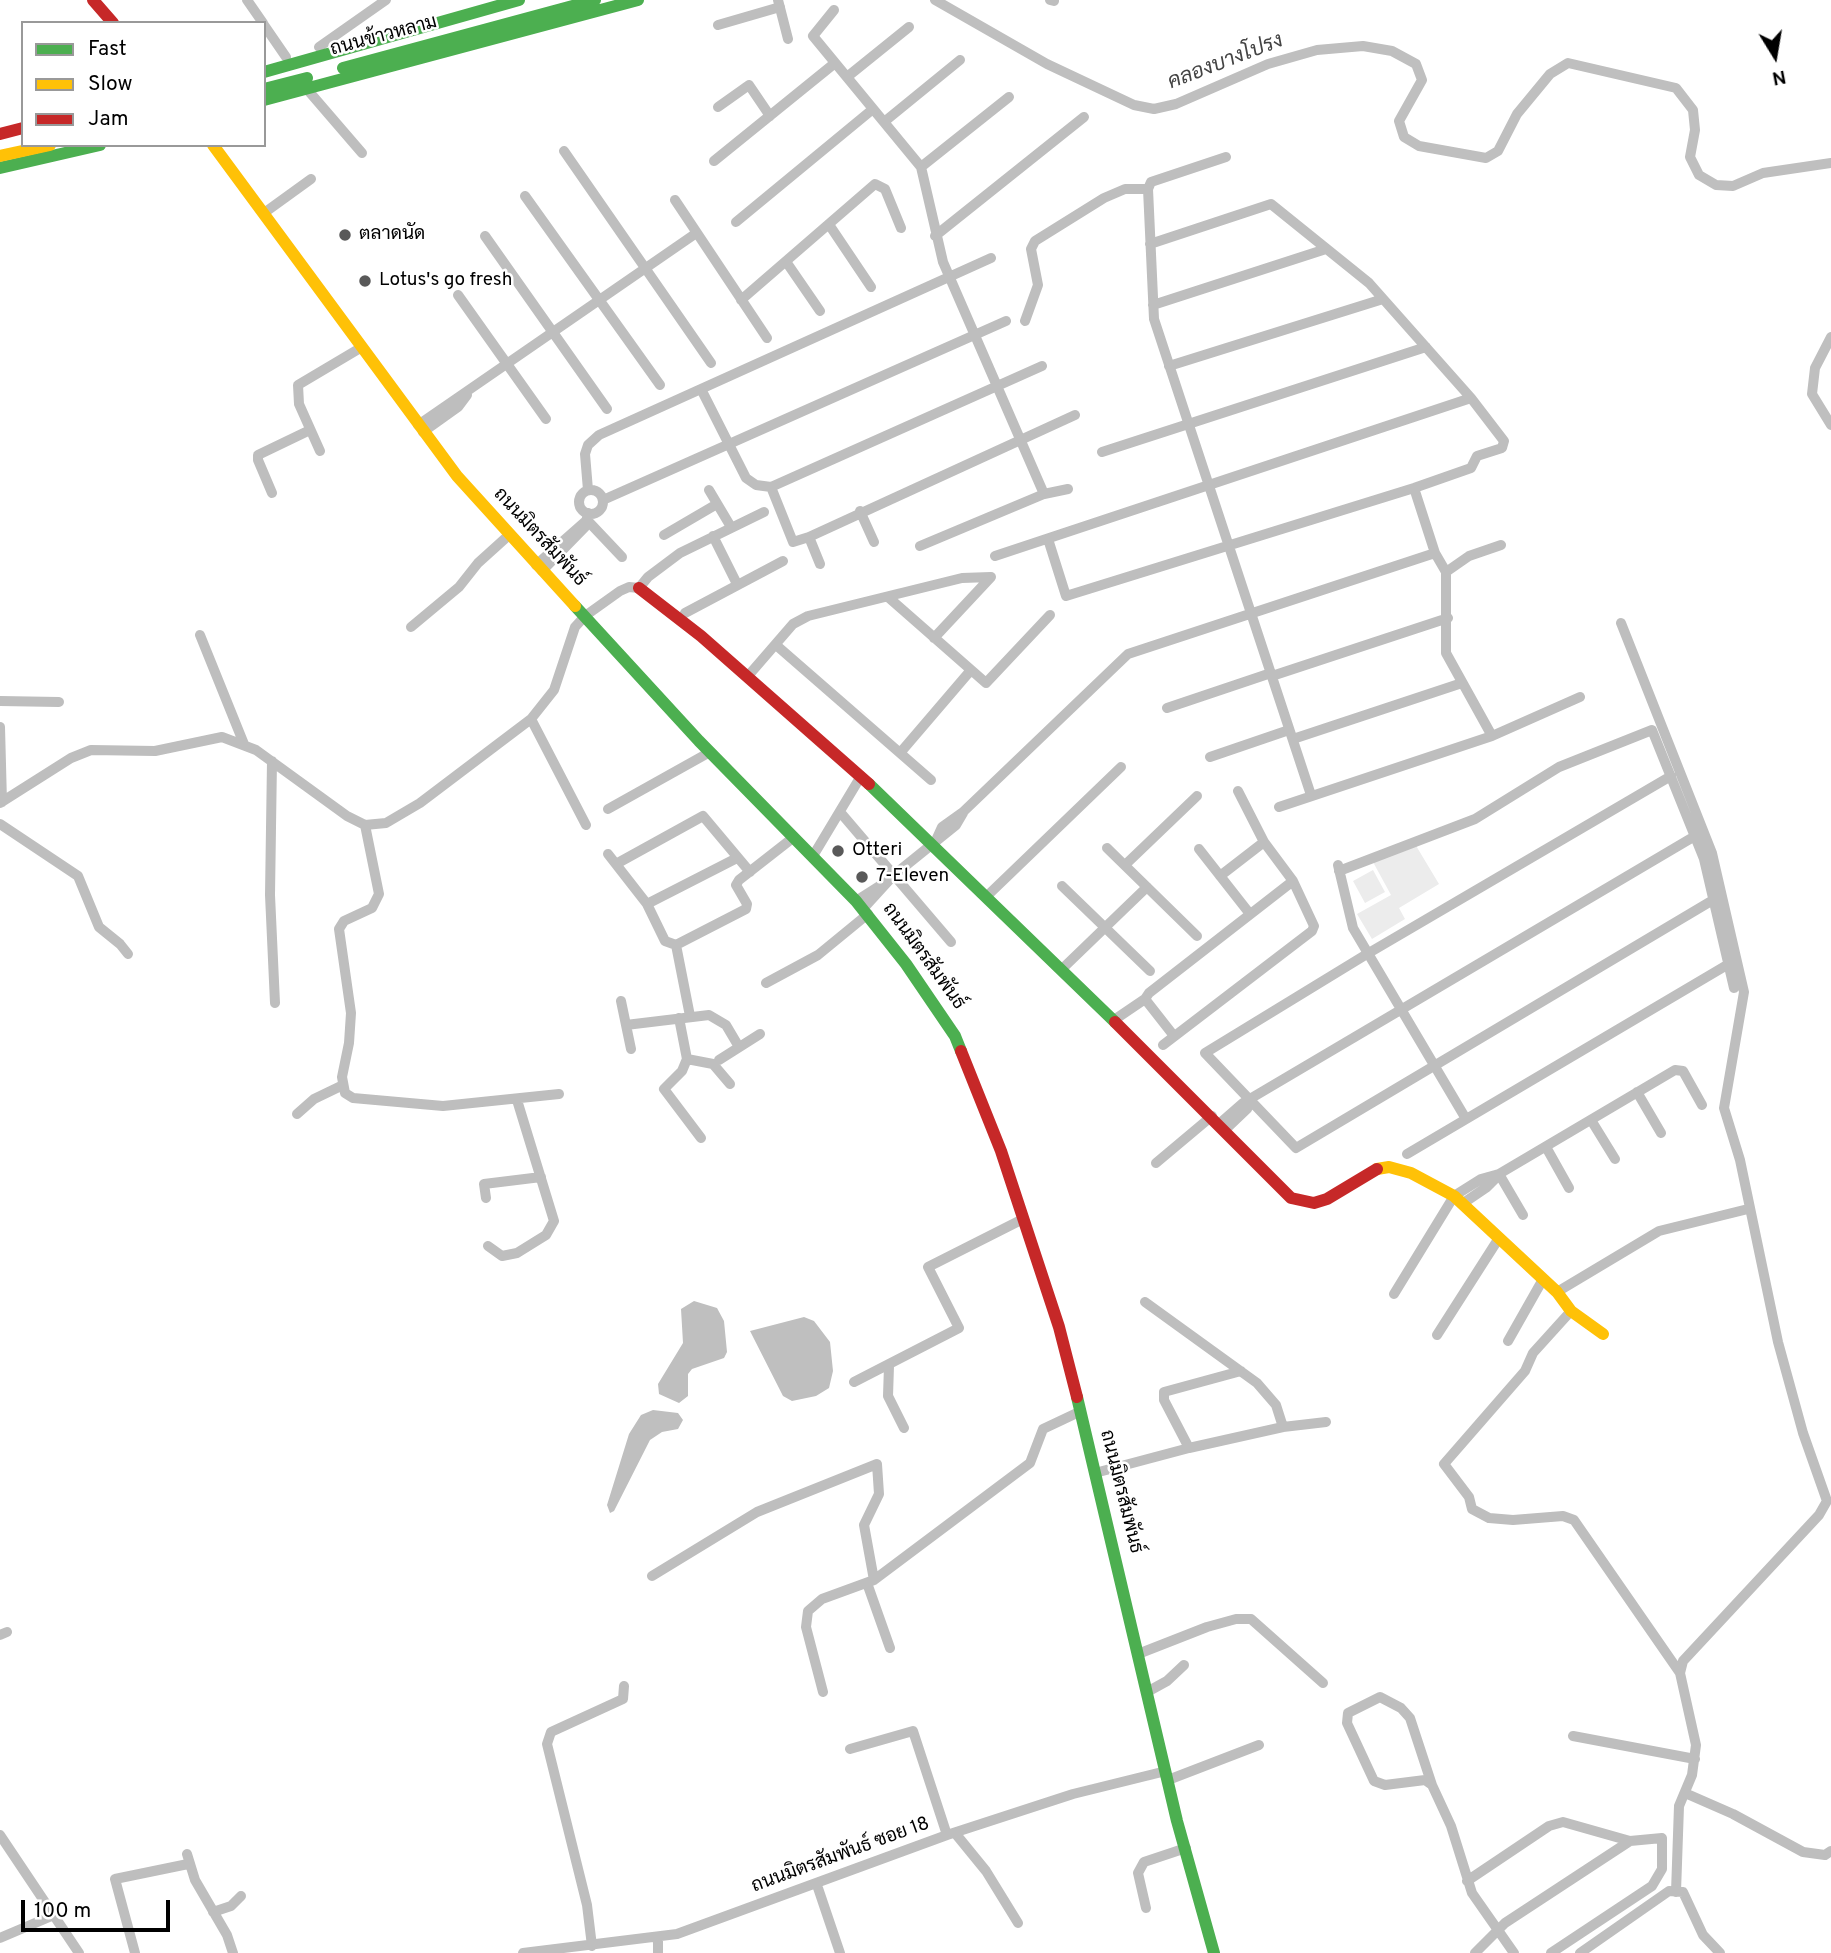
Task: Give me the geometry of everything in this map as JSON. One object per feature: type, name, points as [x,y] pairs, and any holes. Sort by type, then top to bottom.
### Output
[{"type":"street","points":[[93,0],[111,21]]},
{"type":"street","points":[[247,0],[262,21]]},
{"type":"street","points":[[319,47],[386,0]]},
{"type":"street","points":[[266,62],[493,0]]},
{"type":"street","name":"ถนนข้าวหลาม","points":[[266,71],[519,0]]},
{"type":"street","name":"ถนนข้าวหลาม","points":[[266,88],[595,0]]},
{"type":"street","points":[[266,99],[638,0]]},
{"type":"street","points":[[718,25],[778,4],[788,39]]},
{"type":"street","points":[[834,10],[813,36],[921,167],[935,236],[950,278],[1044,494]]},
{"type":"street","points":[[266,27],[286,57]]},
{"type":"street","points":[[847,77],[909,27]]},
{"type":"street","points":[[357,37],[333,51],[329,64],[341,73],[367,72]]},
{"type":"street","points":[[884,122],[960,60]]},
{"type":"street","points":[[714,161],[835,63]]},
{"type":"street","points":[[718,107],[749,85],[770,116]]},
{"type":"street","points":[[306,88],[362,153]]},
{"type":"street","points":[[921,167],[1009,97]]},
{"type":"street","points":[[736,222],[873,109]]},
{"type":"street","points":[[935,236],[1084,117]]},
{"type":"street","points":[[0,134],[21,132]]},
{"type":"street","points":[[0,143],[21,132]]},
{"type":"street","points":[[0,156],[39,147]]},
{"type":"street","points":[[29,163],[41,157],[47,147]]},
{"type":"street","points":[[0,168],[92,147]]},
{"type":"street","name":"ถนนมิตรสัมพันธ์","points":[[215,147],[457,476],[710,752],[862,908],[914,974],[955,1036],[1001,1151],[1059,1327],[1167,1775],[1214,1953]]},
{"type":"street","points":[[564,151],[644,270],[712,363]]},
{"type":"street","points":[[1226,158],[1151,182],[1148,190],[1153,305],[1169,366],[1311,795]]},
{"type":"street","points":[[264,213],[311,179]]},
{"type":"street","points":[[741,300],[830,226],[875,184],[885,189],[901,228]]},
{"type":"street","points":[[1025,321],[1038,285],[1031,249],[1035,241],[1104,198],[1125,189],[1148,190]]},
{"type":"street","points":[[525,195],[660,385]]},
{"type":"street","points":[[675,200],[767,338]]},
{"type":"street","points":[[1048,539],[1066,596],[1414,488],[1471,468],[1477,456],[1502,448],[1504,441],[1471,398],[1370,283],[1271,204],[1150,244]]},
{"type":"street","points":[[830,226],[871,287]]},
{"type":"street","points":[[421,428],[695,233]]},
{"type":"street","points":[[485,236],[607,409]]},
{"type":"street","points":[[1153,305],[1326,249]]},
{"type":"street","points":[[588,490],[585,454],[592,440],[991,258]]},
{"type":"street","points":[[787,262],[820,311]]},
{"type":"street","points":[[458,295],[546,419]]},
{"type":"street","points":[[1169,366],[1383,299]]},
{"type":"street","points":[[539,568],[587,517],[599,510],[603,500],[1006,321]]},
{"type":"street","points":[[320,451],[299,404],[298,385],[362,347]]},
{"type":"street","points":[[1102,452],[1426,347]]},
{"type":"street","points":[[701,389],[727,446],[746,478],[764,487],[771,487],[1042,366]]},
{"type":"street","points":[[995,556],[1471,398]]},
{"type":"street","points":[[771,487],[793,542],[1075,415]]},
{"type":"street","points":[[272,493],[258,455],[310,430]]},
{"type":"street","points":[[1414,488],[1435,553],[1446,572],[1447,653],[1492,736]]},
{"type":"street","points":[[920,546],[1044,494],[1068,489]]},
{"type":"street","points":[[603,500],[596,491],[588,490],[582,494],[579,502],[587,517],[622,557]]},
{"type":"street","points":[[709,490],[731,527]]},
{"type":"street","points":[[664,535],[718,504]]},
{"type":"street","points":[[639,588],[648,577],[680,553],[764,512]]},
{"type":"street","points":[[860,512],[874,542]]},
{"type":"street","points":[[411,627],[458,587],[478,563],[509,534]]},
{"type":"street","points":[[713,536],[737,584]]},
{"type":"street","points":[[809,537],[820,564]]},
{"type":"street","points":[[1446,572],[1469,556],[1501,545]]},
{"type":"street","points":[[766,983],[818,955],[892,877],[956,825],[964,812],[1128,653],[1435,553]]},
{"type":"street","points":[[685,613],[783,561]]},
{"type":"street","points":[[748,676],[793,624],[807,616],[962,578],[991,577],[934,638]]},
{"type":"street","points":[[1,803],[71,758],[91,750],[155,751],[222,737],[244,744],[272,761],[346,816],[365,825],[386,823],[401,816],[531,719],[554,691],[575,628],[585,616],[620,591],[629,587],[639,588],[748,676],[935,841],[987,896],[1292,1198],[1304,1203],[1327,1199],[1380,1168],[1389,1167],[1411,1173],[1458,1200],[1542,1281],[1557,1292],[1571,1311],[1603,1334]]},
{"type":"street","points":[[888,597],[986,683],[1050,615]]},
{"type":"street","points":[[1167,708],[1448,618]]},
{"type":"street","points":[[1621,623],[1712,853],[1744,992],[1724,1108],[1740,1160],[1748,1209],[1787,1377],[1827,1501],[1819,1515],[1683,1661],[1680,1673]]},
{"type":"street","points":[[200,635],[244,744]]},
{"type":"street","points":[[776,645],[931,780]]},
{"type":"street","points":[[900,753],[971,670]]},
{"type":"street","points":[[1210,757],[1462,683]]},
{"type":"street","points":[[1279,807],[1492,736],[1580,697]]},
{"type":"street","points":[[0,701],[59,702]]},
{"type":"street","points":[[531,719],[586,825]]},
{"type":"street","points":[[0,727],[1,803]]},
{"type":"street","points":[[1466,1119],[1353,928],[1338,868],[1475,819],[1559,767],[1652,730],[1704,859],[1734,988]]},
{"type":"street","points":[[608,809],[710,752]]},
{"type":"street","points":[[272,761],[270,895],[275,1003]]},
{"type":"street","points":[[987,896],[1121,767]]},
{"type":"street","points":[[813,856],[861,776]]},
{"type":"street","points":[[1671,776],[1367,954],[1205,1054],[1296,1147],[1713,900]]},
{"type":"street","points":[[1163,1045],[1312,931],[1312,919],[1293,881],[1264,842],[1238,791]]},
{"type":"street","points":[[1125,865],[1197,796]]},
{"type":"street","points":[[840,812],[892,877],[951,942]]},
{"type":"street","points":[[616,864],[704,816],[750,872]]},
{"type":"street","points":[[0,824],[78,876],[99,927],[128,954]]},
{"type":"street","points":[[365,825],[379,894],[372,908],[344,922],[339,929],[351,1013],[341,1086],[345,1093],[353,1098],[443,1106],[559,1094]]},
{"type":"street","points":[[1156,1163],[1251,1101],[1695,836]]},
{"type":"street","points":[[608,854],[647,904],[664,941],[676,945],[746,909],[747,904],[737,885],[794,837]]},
{"type":"street","points":[[1220,876],[1264,842]]},
{"type":"street","points":[[1107,848],[1197,936]]},
{"type":"street","points":[[1199,849],[1250,914]]},
{"type":"street","points":[[647,904],[737,858]]},
{"type":"street","points":[[1116,1022],[1293,881]]},
{"type":"street","points":[[1062,887],[1150,971]]},
{"type":"street","points":[[1064,971],[1147,887]]},
{"type":"street","points":[[676,945],[687,1059],[682,1070],[663,1089],[701,1138]]},
{"type":"street","points":[[1407,1154],[1727,965]]},
{"type":"street","points":[[1145,999],[1174,1036]]},
{"type":"street","points":[[621,1001],[631,1049]]},
{"type":"street","points":[[626,1025],[709,1015],[719,1019],[740,1047]]},
{"type":"street","points":[[719,1059],[760,1034]]},
{"type":"street","points":[[687,1059],[713,1064],[730,1084]]},
{"type":"street","points":[[1394,1294],[1458,1200],[1481,1179],[1499,1174],[1675,1070],[1683,1071],[1702,1105]]},
{"type":"street","points":[[297,1114],[314,1099],[341,1086]]},
{"type":"street","points":[[1637,1092],[1661,1133]]},
{"type":"street","points":[[488,1247],[497,1254],[508,1256],[532,1246],[546,1235],[554,1221],[517,1100]]},
{"type":"street","points":[[1591,1120],[1615,1159]]},
{"type":"street","points":[[1546,1147],[1569,1188]]},
{"type":"street","points":[[1499,1174],[1523,1215]]},
{"type":"street","points":[[486,1198],[484,1184],[541,1177]]},
{"type":"street","points":[[1557,1292],[1659,1231],[1748,1209]]},
{"type":"street","points":[[854,1382],[959,1328],[928,1268],[1023,1219]]},
{"type":"street","points":[[1437,1335],[1499,1238]]},
{"type":"street","points":[[1508,1341],[1542,1281]]},
{"type":"street","points":[[1144,1302],[1241,1371],[1273,1401],[1283,1427]]},
{"type":"street","points":[[1571,1311],[1533,1353],[1518,1380],[1444,1464],[1469,1497],[1472,1508],[1489,1518],[1513,1520],[1563,1516],[1574,1520],[1680,1673],[1691,1711],[1696,1745],[1695,1759],[1679,1806],[1676,1892]]},
{"type":"street","points":[[889,1366],[888,1396],[904,1428]]},
{"type":"street","points":[[1189,1448],[1164,1400],[1164,1392],[1241,1371]]},
{"type":"street","points":[[823,1692],[806,1627],[808,1611],[822,1599],[871,1581],[1030,1463],[1043,1429],[1079,1412]]},
{"type":"street","points":[[1095,1473],[1283,1427],[1326,1422]]},
{"type":"street","points":[[652,1576],[757,1512],[877,1464],[880,1494],[864,1525],[871,1581],[890,1648]]},
{"type":"street","points":[[1138,1654],[1207,1627],[1236,1619],[1251,1619],[1323,1683]]},
{"type":"street","points":[[1147,1692],[1167,1681],[1184,1665]]},
{"type":"street","points":[[592,1946],[587,1905],[547,1744],[551,1732],[623,1699],[624,1686]]},
{"type":"street","points":[[1432,1784],[1426,1780],[1385,1785],[1374,1781],[1347,1723],[1348,1713],[1380,1697],[1401,1708],[1410,1718],[1432,1784],[1451,1826],[1467,1881],[1497,1933],[1514,1953]]},
{"type":"street","points":[[850,1749],[913,1731],[951,1834],[986,1871],[1018,1923]]},
{"type":"street","points":[[1573,1736],[1695,1759]]},
{"type":"street","name":"ถนนมิตรสัมพันธ์ ซอย 18","points":[[523,1953],[659,1938],[817,1885],[951,1834],[1073,1794],[1167,1775],[1259,1745]]},
{"type":"street","points":[[1685,1793],[1733,1814],[1803,1852],[1825,1855],[1831,1851]]},
{"type":"street","points":[[1467,1881],[1556,1824],[1570,1823],[1630,1841],[1662,1838],[1662,1869],[1652,1886],[1551,1953]]},
{"type":"street","points":[[0,1835],[79,1953]]},
{"type":"street","points":[[1475,1953],[1505,1923],[1630,1841]]},
{"type":"street","points":[[1146,1909],[1138,1873],[1144,1862],[1186,1849]]},
{"type":"street","points":[[135,1953],[114,1879],[187,1859],[227,1935],[233,1953]]},
{"type":"street","points":[[817,1885],[840,1953]]},
{"type":"street","points":[[1580,1953],[1593,1949],[1669,1891],[1683,1892],[1703,1935],[1720,1953]]},
{"type":"street","points":[[213,1912],[232,1906],[242,1896]]},
{"type":"street","points":[[0,1938],[54,1915]]},
{"type":"street","points":[[658,1953],[659,1938]]},
{"type":"shaded area","points":[[1415,844],[1439,884],[1399,908],[1405,919],[1372,939],[1357,914],[1391,895],[1373,862]]},
{"type":"shaded area","points":[[1373,870],[1385,892],[1365,903],[1353,881]]},
{"type":"shaded area","points":[[694,1301],[717,1308],[724,1321],[727,1352],[724,1358],[692,1369],[688,1374],[688,1396],[679,1403],[659,1394],[658,1384],[683,1343],[681,1309]]},
{"type":"shaded area","points":[[804,1317],[814,1321],[830,1342],[833,1371],[829,1388],[816,1396],[792,1401],[783,1396],[750,1331]]},
{"type":"shaded area","points":[[653,1410],[678,1413],[683,1420],[678,1429],[662,1432],[650,1440],[614,1511],[610,1513],[607,1505],[629,1434],[641,1415]]},
{"type":"waterway","name":"คลองบางโปรง","points":[[935,0],[1047,64],[1134,105],[1154,109],[1176,104],[1268,64],[1317,50],[1363,46],[1392,51],[1416,64],[1422,80],[1399,121],[1404,137],[1419,146],[1486,158],[1498,151],[1517,114],[1550,74],[1568,63],[1676,88],[1693,110],[1695,130],[1690,157],[1699,175],[1716,185],[1733,186],[1763,173],[1831,163]]},
{"type":"waterway","name":"คลองบางโปรง","points":[[1831,337],[1815,368],[1812,394],[1831,425]]},
{"type":"traffic: fast","points":[[266,71],[519,0]]},
{"type":"traffic: fast","points":[[343,68],[595,0]]},
{"type":"traffic: fast","points":[[266,99],[638,0]]},
{"type":"traffic: fast","points":[[266,88],[307,78]]},
{"type":"traffic: fast","points":[[0,168],[91,147]]},
{"type":"traffic: fast","points":[[575,606],[699,741],[856,901],[906,964],[955,1036],[961,1051]]},
{"type":"traffic: fast","points":[[869,784],[1115,1022]]},
{"type":"traffic: fast","points":[[1077,1397],[1177,1821],[1214,1953]]},
{"type":"traffic: slow","points":[[0,156],[41,147]]},
{"type":"traffic: slow","points":[[214,147],[457,476],[575,606]]},
{"type":"traffic: slow","points":[[1377,1169],[1389,1167],[1411,1173],[1454,1196],[1557,1292],[1571,1311],[1603,1334]]},
{"type":"traffic: jam","points":[[93,0],[111,21]]},
{"type":"traffic: jam","points":[[0,134],[21,129]]},
{"type":"traffic: jam","points":[[639,588],[701,636],[869,784]]},
{"type":"traffic: jam","points":[[1115,1022],[1291,1198],[1314,1203],[1327,1199],[1377,1169]]},
{"type":"traffic: jam","points":[[961,1051],[1001,1151],[1059,1327],[1077,1397]]},
{"type":"place","name":"ตลาดนัด","points":[[345,235]]},
{"type":"place","name":"Lotus's go fresh","points":[[365,281]]},
{"type":"place","name":"Otteri","points":[[838,851]]},
{"type":"place","name":"7-Eleven","points":[[862,877]]}]
